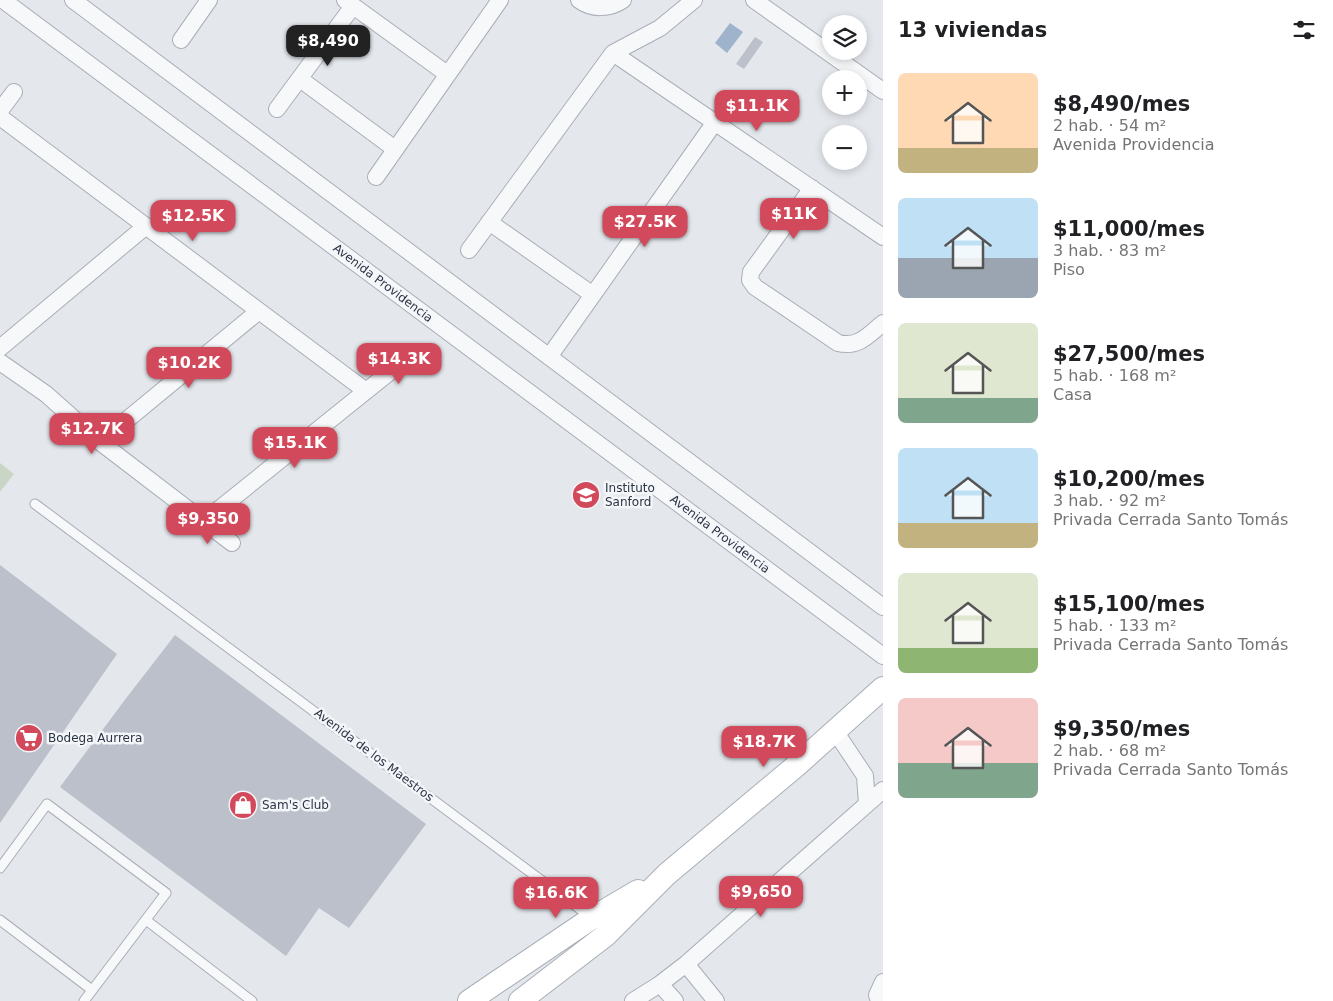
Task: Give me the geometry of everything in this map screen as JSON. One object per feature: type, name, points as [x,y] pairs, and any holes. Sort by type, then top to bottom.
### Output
[{"type":"main road","points":[[520,1001],[606,935],[667,874],[797,765],[883,688]]},
{"type":"main road","points":[[468,1001],[592,918],[667,874]]},
{"type":"street","name":"Avenida Providencia","points":[[3,0],[883,656]]},
{"type":"street","points":[[73,0],[883,607]]},
{"type":"street","points":[[376,177],[500,0]]},
{"type":"street","points":[[579,0],[597,7],[612,6],[623,0]]},
{"type":"street","points":[[754,0],[883,91]]},
{"type":"street","points":[[181,40],[204,2]]},
{"type":"street","points":[[469,250],[613,53],[660,28],[687,2]]},
{"type":"street","points":[[277,109],[300,79],[349,3],[447,74]]},
{"type":"street","points":[[613,53],[883,237]]},
{"type":"street","points":[[300,79],[395,149]]},
{"type":"street","points":[[0,111],[14,92]]},
{"type":"street","points":[[0,117],[366,391]]},
{"type":"street","points":[[549,357],[715,122]]},
{"type":"street","points":[[812,188],[751,272],[750,280],[755,287],[838,343],[848,346],[857,344],[883,323]]},
{"type":"street","points":[[490,222],[593,295]]},
{"type":"street","points":[[0,348],[146,226]]},
{"type":"street","points":[[100,442],[259,311]]},
{"type":"street","points":[[204,522],[411,355]]},
{"type":"street","points":[[0,362],[46,394],[100,442],[232,544]]},
{"type":"street","points":[[835,731],[865,776],[866,804]]},
{"type":"street","points":[[633,1001],[660,984],[686,964],[883,790]]},
{"type":"street","points":[[686,964],[716,1001]]},
{"type":"street","points":[[879,1001],[877,995],[883,982]]},
{"type":"street","points":[[660,984],[675,1001]]},
{"type":"lane","name":"Avenida de los Maestros","points":[[35,504],[592,918]]},
{"type":"lane","points":[[0,868],[47,804],[166,893],[84,1001]]},
{"type":"lane","points":[[0,920],[92,990]]},
{"type":"lane","points":[[146,920],[252,1001]]},
{"type":"green space","points":[[0,463],[14,474],[0,492]]},
{"type":"water","points":[[730,23],[743,32],[727,53],[715,43]]},
{"type":"building","points":[[755,37],[763,42],[744,69],[736,64]]},
{"type":"building","name":"Bodega Aurrera","points":[[0,565],[117,654],[0,823]]},
{"type":"building","name":"Sam's Club","points":[[175,635],[426,824],[349,928],[319,908],[286,956],[60,787]]},
{"type":"place","name":"Instituto Sanford","points":[[586,495]]},
{"type":"place","name":"Bodega Aurrera","points":[[29,738]]},
{"type":"place","name":"Sam's Club","points":[[243,805]]}]
